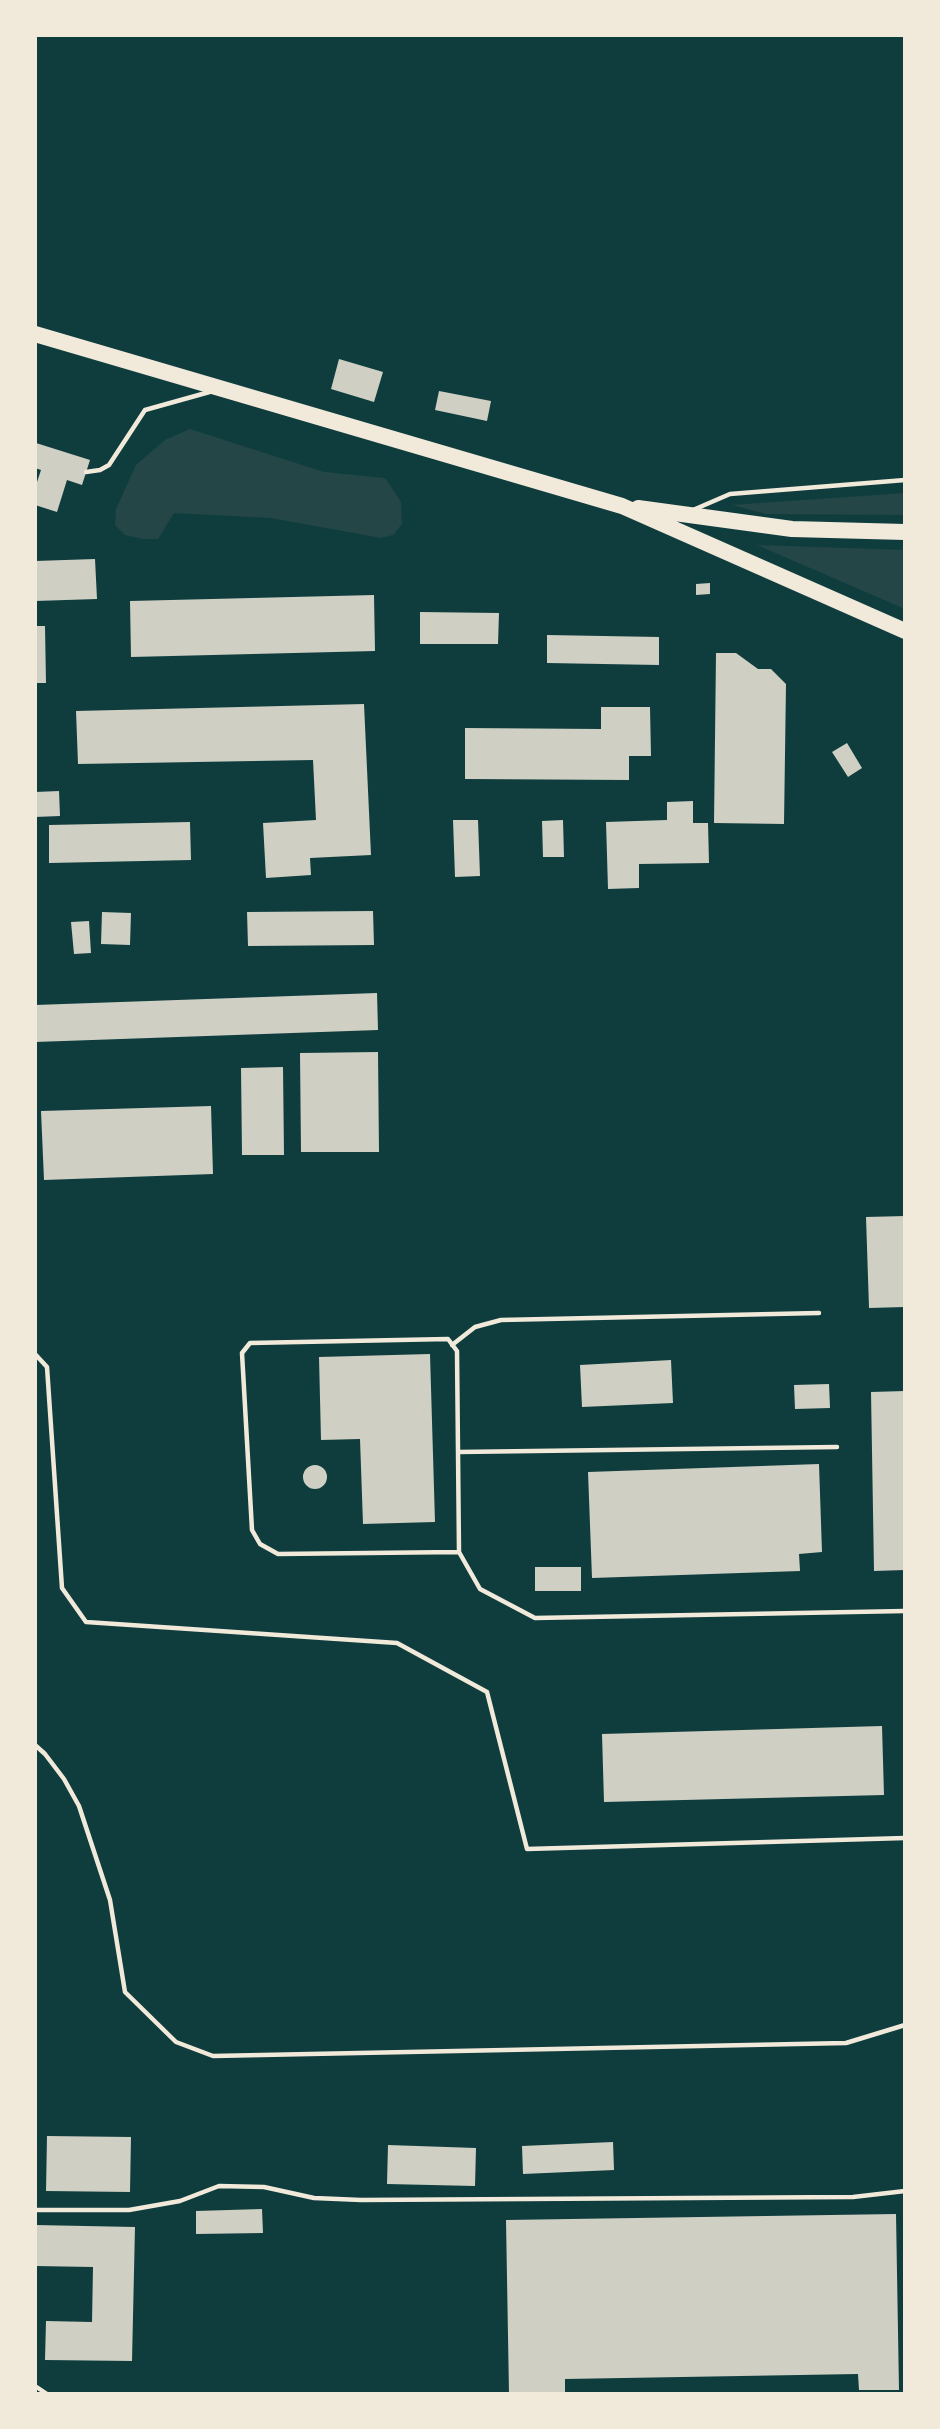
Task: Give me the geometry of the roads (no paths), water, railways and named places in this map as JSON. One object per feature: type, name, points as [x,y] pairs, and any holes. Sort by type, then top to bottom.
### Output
[{"type":"main road","points":[[35,334],[622,506],[905,631]]},
{"type":"main road","points":[[622,506],[792,529],[905,533]]},
{"type":"lane","points":[[86,472],[110,465],[145,410],[223,388]]},
{"type":"lane","points":[[686,513],[730,494],[905,480]]},
{"type":"lane","points":[[452,1345],[475,1327],[501,1320],[820,1313]]},
{"type":"lane","points":[[459,1552],[278,1554],[260,1544],[252,1530],[242,1353],[250,1343],[448,1339],[457,1351],[459,1552],[480,1589],[535,1618],[905,1611]]},
{"type":"lane","points":[[35,1354],[47,1367],[62,1588],[86,1622],[397,1643],[487,1692],[527,1849],[905,1838]]},
{"type":"lane","points":[[458,1452],[837,1447]]},
{"type":"lane","points":[[35,1745],[64,1779],[79,1806],[110,1900],[125,1992],[176,2042],[213,2056],[846,2043],[905,2025]]},
{"type":"lane","points":[[35,2210],[129,2210],[180,2201],[219,2186],[264,2187],[314,2197],[361,2200],[853,2197],[905,2191]]},
{"type":"lane","points":[[35,2386],[47,2394]]}]
